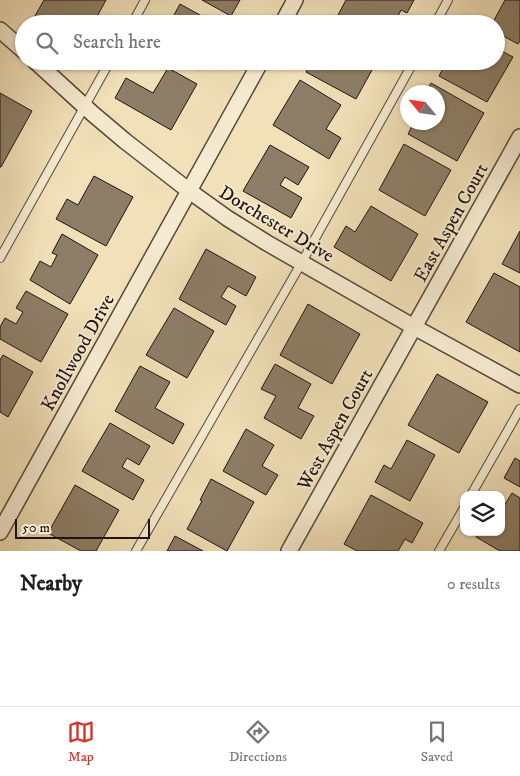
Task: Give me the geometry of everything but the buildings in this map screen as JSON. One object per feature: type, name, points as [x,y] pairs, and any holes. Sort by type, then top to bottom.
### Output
[{"type":"street","points":[[287,15],[295,0]]},
{"type":"street","points":[[0,30],[15,43]]},
{"type":"street","name":"Dorchester Drive","points":[[46,70],[125,141],[188,190],[235,223],[414,327],[520,385]]},
{"type":"street","name":"Knollwood Drive","points":[[0,532],[256,70]]},
{"type":"street","name":"East Aspen Court","points":[[414,327],[520,137]]},
{"type":"street","name":"West Aspen Court","points":[[289,551],[414,327]]},
{"type":"lane","points":[[137,15],[145,0]]},
{"type":"lane","points":[[440,15],[448,0]]},
{"type":"lane","points":[[0,258],[105,70]]},
{"type":"lane","points":[[136,551],[302,262],[409,70]]},
{"type":"lane","points":[[473,491],[520,409]]},
{"type":"lane","points":[[439,551],[460,515]]}]
